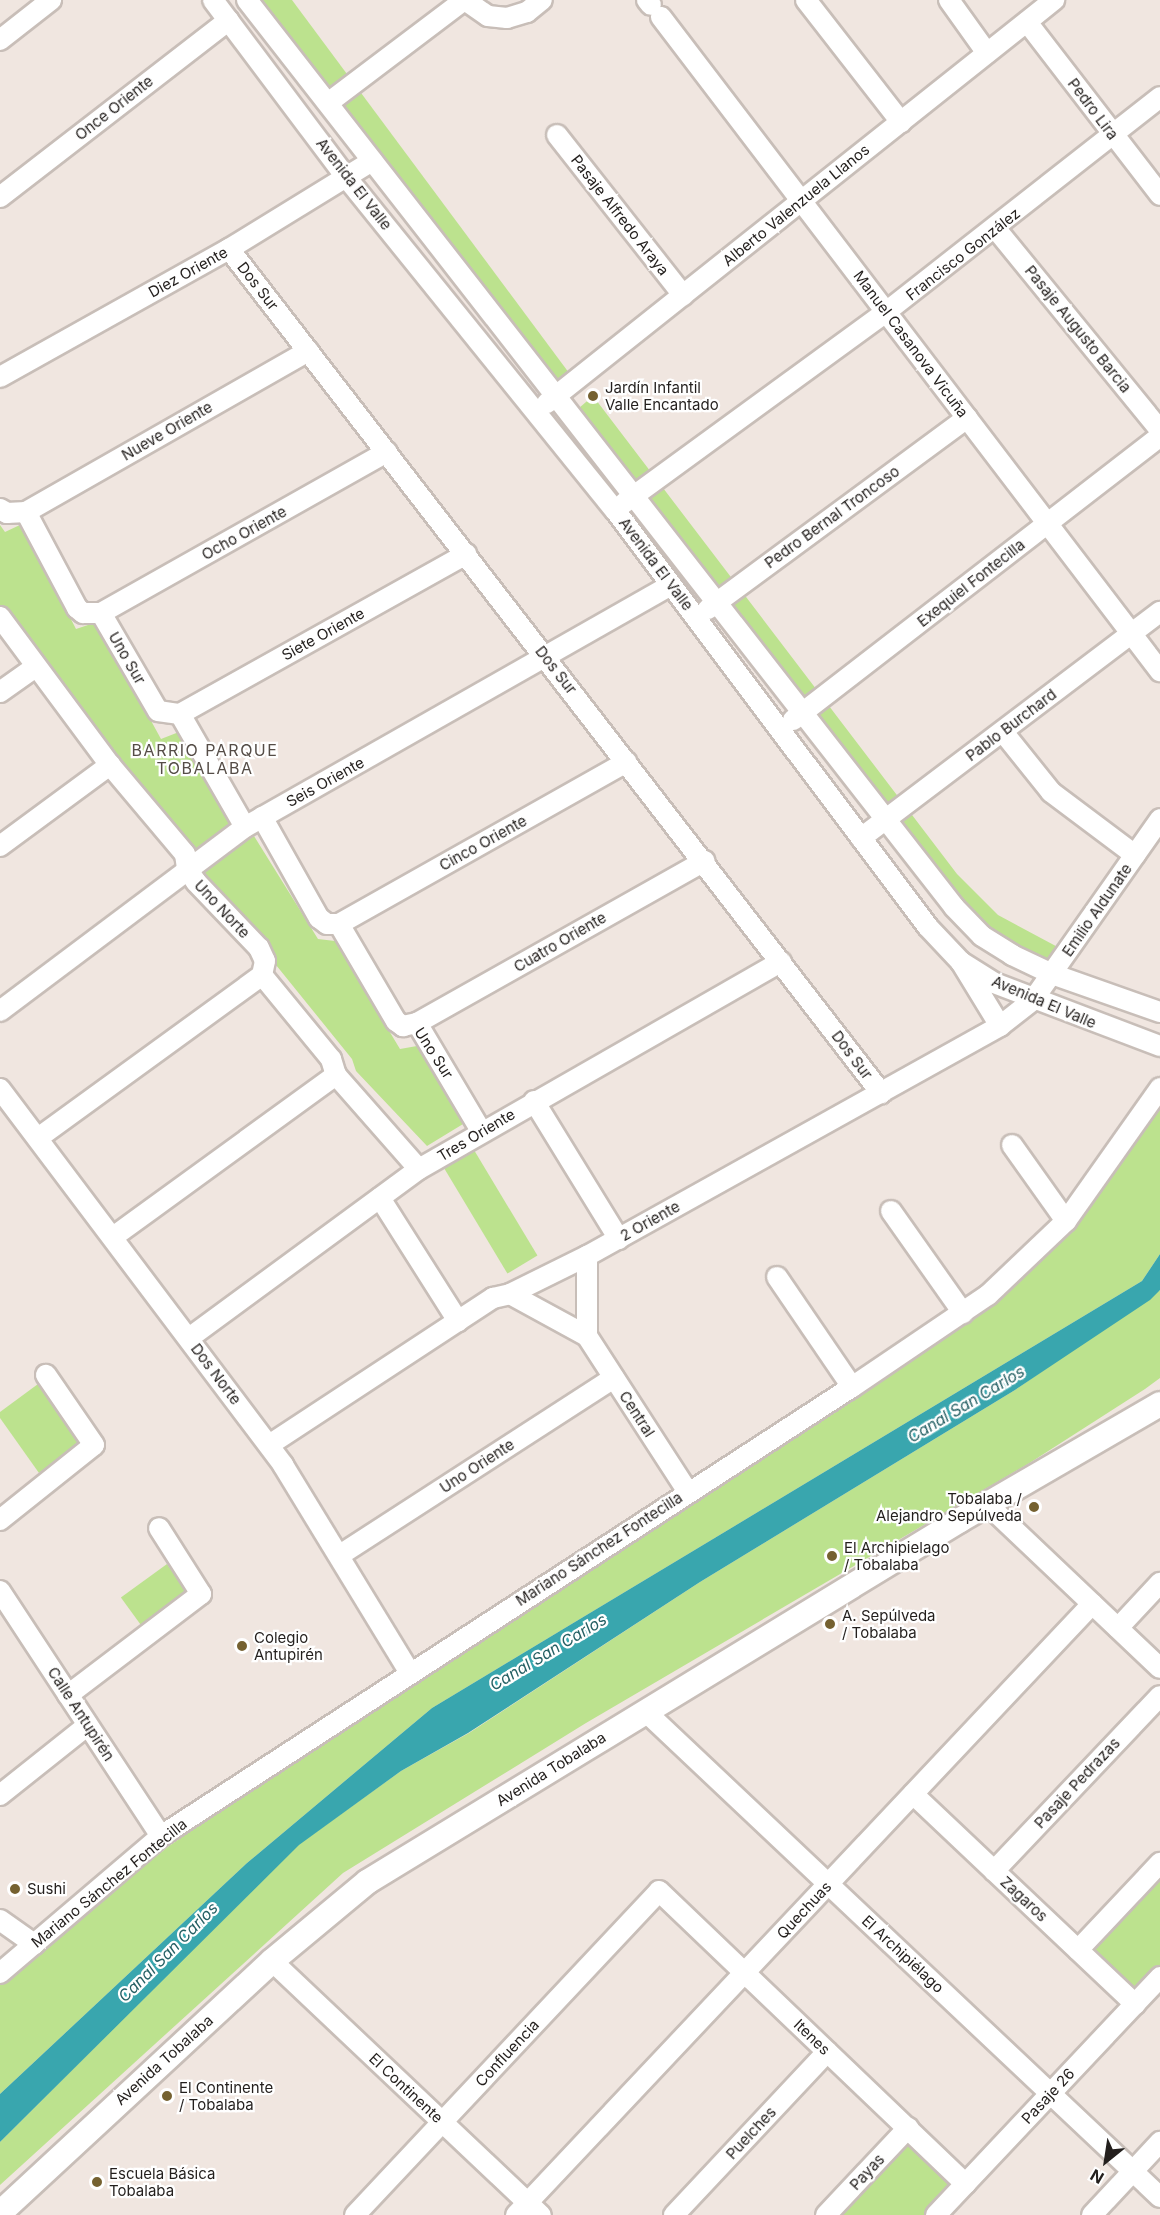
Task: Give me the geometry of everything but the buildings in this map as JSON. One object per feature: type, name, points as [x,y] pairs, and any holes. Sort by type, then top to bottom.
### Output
[{"type":"main road","name":"Avenida Tobalaba","points":[[0,2213],[272,1961],[367,1882],[987,1504],[1160,1404]]},
{"type":"street","points":[[0,40],[51,0]]},
{"type":"street","name":"Avenida El Valle","points":[[213,0],[346,177],[538,411],[615,510],[928,927],[961,962],[994,983],[1033,1000],[1160,1046]]},
{"type":"street","name":"Avenida El Valle","points":[[247,0],[635,494],[922,869],[982,936],[1052,974],[1160,1012]]},
{"type":"street","points":[[328,103],[465,0],[488,16],[507,18],[527,12],[542,0]]},
{"type":"street","points":[[806,0],[901,122]]},
{"type":"street","points":[[950,0],[987,53]]},
{"type":"street","name":"Alberto Valenzuela Llanos","points":[[538,411],[1054,0]]},
{"type":"street","name":"Manuel Casanova Vicuña","points":[[653,7],[803,199],[1130,635],[1160,671]]},
{"type":"street","name":"Once Oriente","points":[[0,197],[229,20]]},
{"type":"street","name":"Pedro Lira","points":[[1027,22],[1160,195]]},
{"type":"street","name":"Francisco González","points":[[615,510],[996,229],[1160,97]]},
{"type":"street","name":"Pasaje Alfredo Araya","points":[[557,135],[683,296]]},
{"type":"street","name":"Diez Oriente","points":[[4,368],[229,249],[372,161]]},
{"type":"street","name":"Pasaje Augusto Barcia","points":[[996,229],[1160,430]]},
{"type":"street","name":"Dos Sur","points":[[229,249],[881,1093]]},
{"type":"street","name":"Nueve Oriente","points":[[26,512],[308,351]]},
{"type":"street","name":"Pedro Bernal Troncoso","points":[[697,618],[967,418]]},
{"type":"street","name":"Exequiel Fontecilla","points":[[781,729],[1160,436]]},
{"type":"street","name":"Ocho Oriente","points":[[101,613],[387,452]]},
{"type":"street","points":[[0,509],[6,513],[26,512],[77,608],[83,613],[101,613]]},
{"type":"street","name":"Siete Oriente","points":[[180,714],[466,554]]},
{"type":"street","name":"Seis Oriente","points":[[0,1011],[244,827],[671,585]]},
{"type":"street","name":"Pablo Burchard","points":[[861,838],[1160,612]]},
{"type":"street","name":"Uno Sur","points":[[101,613],[158,711],[180,714]]},
{"type":"street","name":"Uno Norte","points":[[0,617],[26,648],[34,668],[110,765],[185,854],[187,869],[259,948],[265,961],[262,975]]},
{"type":"street","points":[[0,692],[34,668]]},
{"type":"street","points":[[180,714],[244,827]]},
{"type":"street","points":[[1003,732],[1051,792],[1135,855]]},
{"type":"street","name":"Cinco Oriente","points":[[339,924],[627,762]]},
{"type":"street","points":[[0,846],[110,765]]},
{"type":"street","points":[[262,817],[319,918],[327,924],[339,924]]},
{"type":"street","name":"Emilio Aldunate","points":[[1033,1000],[1160,819]]},
{"type":"street","name":"Cuatro Oriente","points":[[417,1023],[704,861]]},
{"type":"street","name":"Uno Sur","points":[[339,924],[396,1021],[403,1026],[417,1023],[481,1131]]},
{"type":"street","name":"Tres Oriente","points":[[189,1338],[419,1169],[481,1131],[781,962]]},
{"type":"street","points":[[961,962],[1000,1026]]},
{"type":"street","points":[[38,1138],[262,975],[332,1059],[336,1075],[419,1169]]},
{"type":"street","name":"2 Oriente","points":[[269,1445],[493,1298],[510,1294],[619,1239],[1000,1026],[1033,1000]]},
{"type":"street","points":[[113,1237],[336,1075]]},
{"type":"street","name":"Mariano Sánchez Fontecilla","points":[[0,1973],[161,1836],[963,1313],[1015,1271],[1065,1221],[1160,1088]]},
{"type":"street","name":"Dos Norte","points":[[0,1089],[269,1445],[340,1555],[410,1673]]},
{"type":"street","points":[[534,1101],[619,1239]]},
{"type":"street","points":[[1012,1145],[1065,1221]]},
{"type":"street","points":[[380,1198],[458,1321]]},
{"type":"street","points":[[891,1211],[963,1313]]},
{"type":"street","points":[[587,1256],[587,1336]]},
{"type":"street","points":[[777,1276],[852,1387]]},
{"type":"street","name":"Central","points":[[510,1294],[587,1336],[687,1492]]},
{"type":"street","points":[[0,1520],[94,1444],[46,1375]]},
{"type":"street","name":"Uno Oriente","points":[[340,1555],[614,1378]]},
{"type":"street","points":[[987,1504],[1160,1668]]},
{"type":"street","points":[[68,1695],[201,1594],[159,1528]]},
{"type":"street","points":[[1118,1629],[1160,1583]]},
{"type":"street","name":"Calle Antupirén","points":[[0,1591],[161,1836]]},
{"type":"street","name":"Quechuas","points":[[528,2211],[745,1973],[1092,1604]]},
{"type":"street","name":"Pasaje Pedrazas","points":[[994,1871],[1160,1696]]},
{"type":"street","name":"El Archipiélago","points":[[645,1711],[1160,2198]]},
{"type":"street","points":[[0,1795],[88,1725]]},
{"type":"street","name":"Zagaros","points":[[913,1794],[1135,2004]]},
{"type":"street","points":[[1078,1950],[1160,1863]]},
{"type":"street","name":"Itenes","points":[[659,1891],[966,2184]]},
{"type":"street","name":"Confluencia","points":[[355,2215],[659,1891]]},
{"type":"street","points":[[0,1920],[34,1944]]},
{"type":"street","name":"El Continente","points":[[272,1961],[442,2122],[528,2211]]},
{"type":"street","name":"Pasaje 26","points":[[936,2215],[1160,1977]]},
{"type":"street","name":"Puelches","points":[[674,2215],[827,2052]]},
{"type":"street","name":"Payas","points":[[826,2215],[908,2128]]},
{"type":"street","points":[[1092,2215],[1160,2142]]},
{"type":"green space","points":[[252,0],[292,0],[575,381],[556,396]]},
{"type":"green space","points":[[593,396],[957,874],[998,915],[1067,952],[1052,974],[982,936],[572,414]]},
{"type":"green space","points":[[22,524],[76,629],[97,622],[161,739],[184,730],[236,820],[190,853],[0,608],[0,525],[5,532]]},
{"type":"green space","points":[[254,836],[318,939],[335,941],[400,1049],[417,1046],[468,1121],[427,1146],[356,1071],[352,1059],[276,965],[272,952],[200,872]]},
{"type":"green space","points":[[1160,1094],[1160,1254],[1142,1281],[432,1708],[247,1863],[0,2094],[0,1982],[169,1846],[407,1684],[844,1407],[950,1334],[1057,1245],[1092,1203]]},
{"type":"green space","points":[[471,1145],[537,1256],[507,1274],[441,1163]]},
{"type":"green space","points":[[1160,1290],[1160,1378],[1028,1464],[586,1723],[343,1873],[0,2185],[0,2142],[298,1845],[401,1771],[469,1733],[700,1582],[1015,1390]]},
{"type":"green space","points":[[38,1384],[80,1442],[39,1473],[0,1418],[0,1412]]},
{"type":"green space","points":[[167,1564],[190,1596],[144,1629],[121,1598]]},
{"type":"green space","points":[[1160,1868],[1160,1972],[1138,1995],[1086,1949]]},
{"type":"green space","points":[[906,2141],[956,2183],[926,2215],[838,2215]]},
{"type":"water","name":"Canal San Carlos","points":[[1160,1254],[1160,1290],[1150,1300],[1015,1390],[700,1582],[468,1733],[401,1771],[299,1845],[0,2142],[0,2094],[247,1863],[432,1708],[1142,1281]]},
{"type":"place","name":"Jardín Infantil Valle Encantado","points":[[593,396]]},
{"type":"place","name":"Tobalaba / Alejandro Sepúlveda","points":[[1034,1507]]},
{"type":"place","name":"El Archipielago / Tobalaba","points":[[832,1556]]},
{"type":"place","name":"A. Sepúlveda / Tobalaba","points":[[830,1624]]},
{"type":"place","name":"Colegio Antupirén","points":[[242,1646]]},
{"type":"place","name":"Sushi","points":[[15,1889]]},
{"type":"place","name":"El Continente / Tobalaba","points":[[167,2096]]},
{"type":"place","name":"Escuela Básica Tobalaba","points":[[97,2182]]},
{"type":"district","name":"BARRIO PARQUE TOBALABA","points":[[205,759]]}]
